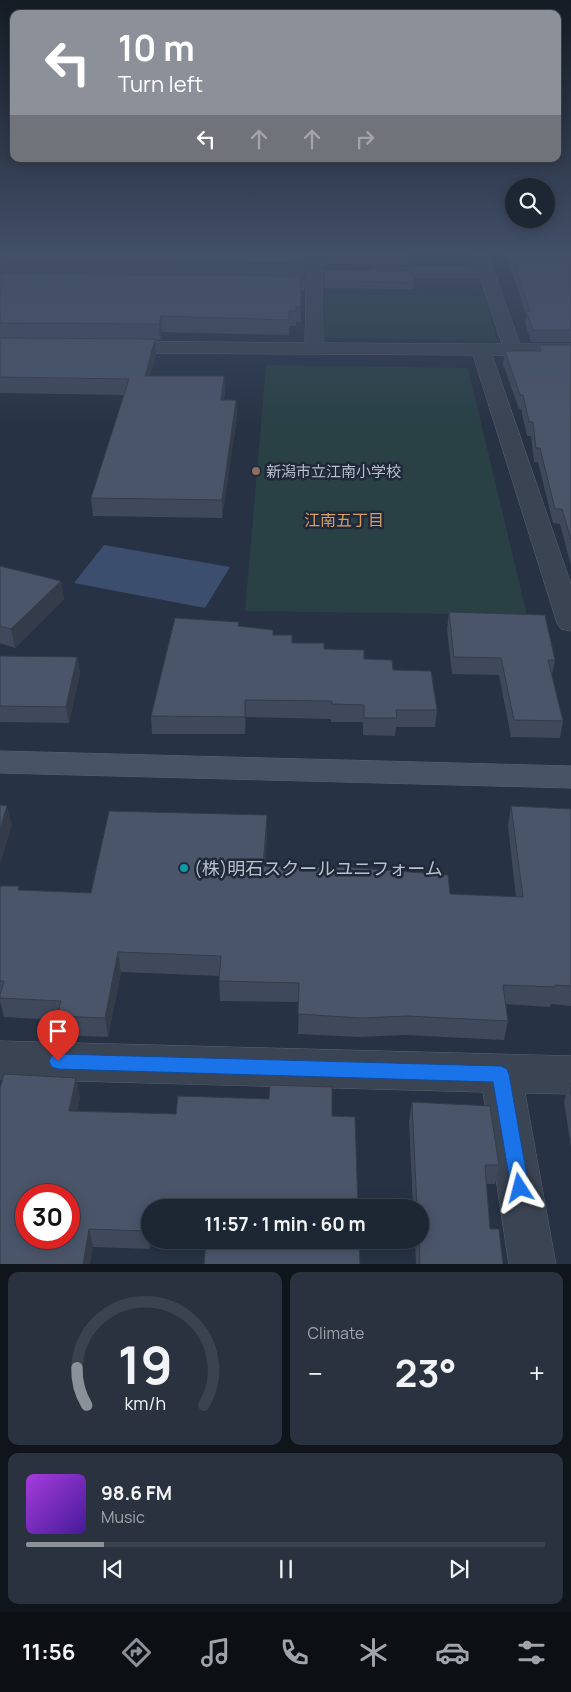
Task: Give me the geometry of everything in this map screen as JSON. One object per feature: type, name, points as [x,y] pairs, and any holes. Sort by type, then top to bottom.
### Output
[{"type":"street","points":[[314,311],[314,348]]},
{"type":"street","points":[[500,311],[513,350]]},
{"type":"street","points":[[98,347],[571,350]]},
{"type":"street","points":[[481,350],[571,623]]},
{"type":"street","points":[[0,762],[571,777]]},
{"type":"street","points":[[0,1060],[571,1075]]},
{"type":"street","points":[[501,1074],[533,1264]]},
{"type":"green space","points":[[325,311],[489,311],[497,341],[324,338]]},
{"type":"green space","points":[[266,365],[468,368],[527,615],[245,611]]},
{"type":"water","points":[[104,545],[230,567],[205,608],[74,583]]},
{"type":"building","points":[[0,311],[296,311],[289,311],[289,320],[161,316],[159,324],[0,323]]},
{"type":"building","points":[[526,311],[571,311],[571,330],[533,330]]},
{"type":"building","points":[[0,338],[155,339],[145,376],[224,376],[221,400],[236,400],[222,500],[91,498],[129,379],[0,377]]},
{"type":"building","points":[[539,345],[571,345],[571,540],[562,509],[555,509],[540,448],[536,448],[533,422],[529,422],[523,395],[520,395],[505,351],[541,351]]},
{"type":"building","points":[[0,566],[61,581],[11,629],[0,626]]},
{"type":"building","points":[[449,612],[545,615],[555,660],[548,660],[563,721],[514,720],[501,658],[454,657]]},
{"type":"building","points":[[175,618],[239,622],[238,626],[273,630],[273,635],[292,635],[292,643],[324,643],[324,649],[364,650],[364,659],[392,660],[393,670],[431,671],[437,710],[396,710],[397,718],[364,718],[364,705],[332,704],[332,701],[245,700],[245,717],[151,716]]},
{"type":"building","points":[[0,656],[77,657],[66,707],[0,706]]},
{"type":"building","points":[[0,805],[7,806],[0,829]]},
{"type":"building","points":[[511,806],[571,809],[571,986],[503,985],[508,1021],[407,1016],[361,1018],[298,1014],[299,983],[219,981],[221,956],[118,952],[105,1018],[57,1016],[61,1001],[0,998],[4,981],[0,981],[0,886],[19,886],[18,890],[91,893],[109,811],[267,815],[263,866],[358,868],[448,875],[450,894],[523,897]]},
{"type":"building","points":[[4,1074],[76,1078],[69,1111],[176,1114],[178,1096],[269,1099],[270,1085],[332,1087],[332,1116],[355,1117],[358,1199],[141,1199],[141,1231],[89,1229],[83,1264],[0,1264],[0,1088]]},
{"type":"building","points":[[412,1102],[490,1106],[499,1165],[485,1165],[490,1229],[499,1229],[503,1264],[420,1264],[419,1249],[429,1249],[429,1199],[417,1199]]},
{"type":"building","points":[[205,1249],[359,1249],[360,1264],[204,1264]]},
{"type":"place","name":"新潟市立江南小学校","points":[[256,471]]},
{"type":"place","name":"(株)明石スクールユニフォーム","points":[[184,868]]},
{"type":"district","name":"江南五丁目","points":[[344,520]]},
{"type":"route","points":[[58,1061],[501,1074],[520,1188]]}]
